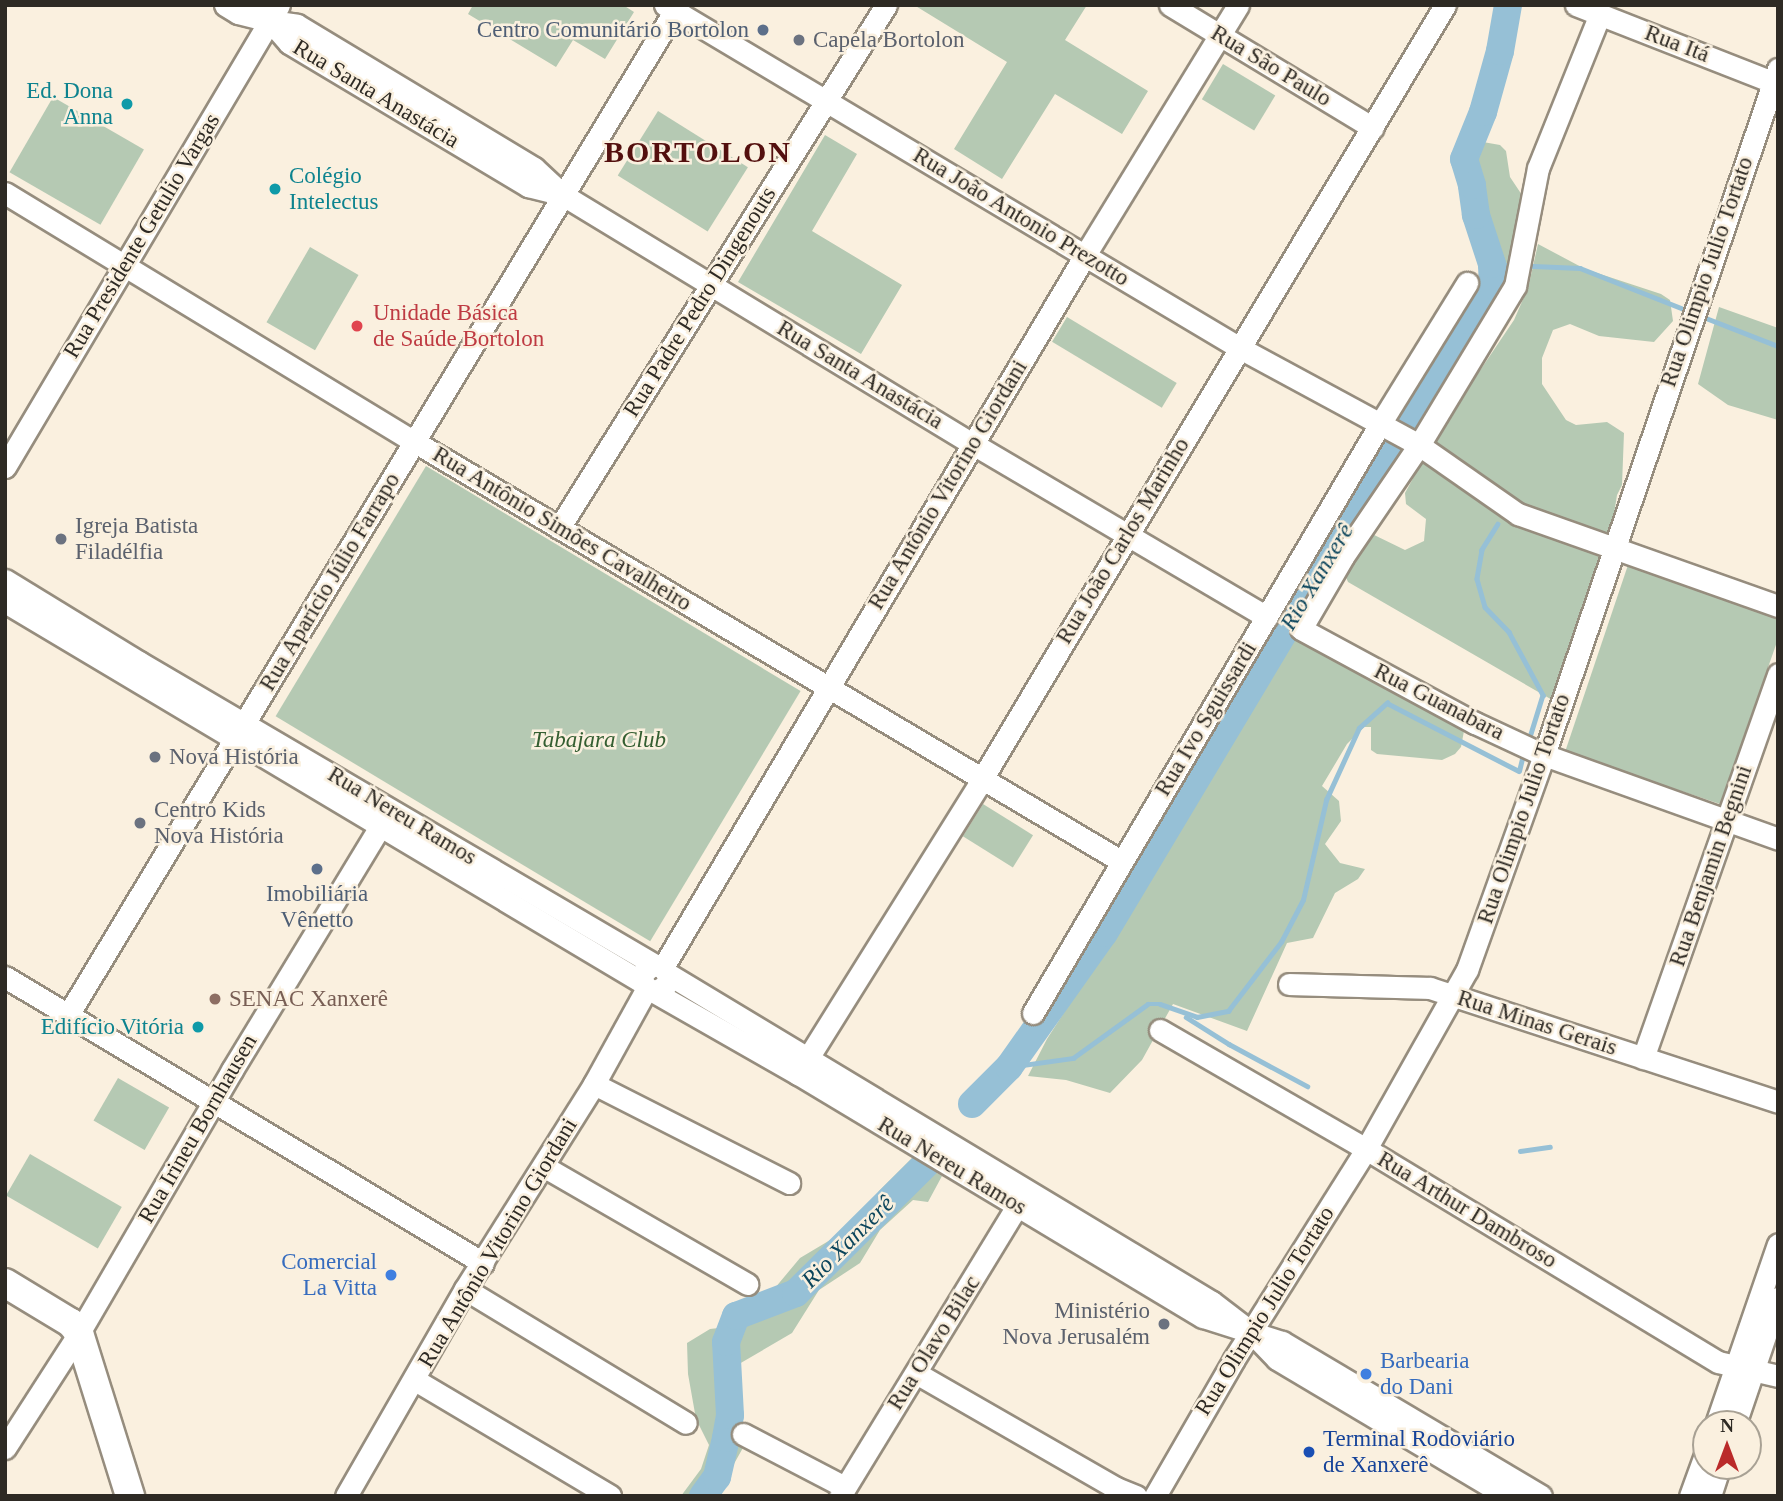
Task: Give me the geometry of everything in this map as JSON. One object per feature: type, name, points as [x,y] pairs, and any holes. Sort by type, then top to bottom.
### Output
[{"type":"main road","points":[[5,1283],[71,1323],[79,1333],[130,1496]]},
{"type":"street","name":"Rua Santa Anastácia","points":[[225,5],[238,13],[268,10],[297,25],[352,69],[417,109],[478,145],[534,168],[562,195],[973,444],[1128,532],[1267,617]]},
{"type":"street","name":"Rua Padre Pedro Dingenouts","points":[[559,528],[886,5]]},
{"type":"street","name":"Rua São Paulo","points":[[1170,5],[1373,128]]},
{"type":"street","name":"Rua Antônio Vitorino Giordani","points":[[346,1496],[465,1289],[594,1084],[1085,254],[1238,5]]},
{"type":"street","name":"Rua João Carlos Marinho","points":[[803,1066],[982,779],[1445,5]]},
{"type":"street","name":"Rua Itá","points":[[1576,5],[1776,78]]},
{"type":"street","name":"Rua João Antonio Prezotto","points":[[672,7],[1238,347],[1398,434],[1518,513],[1778,606]]},
{"type":"street","name":"Rua Aparício Júlio Farrapo","points":[[68,1015],[242,731],[672,7]]},
{"type":"street","name":"Rua Presidente Getulio Vargas","points":[[5,467],[125,264],[268,10]]},
{"type":"street","name":"Rua Ivo Sguissardi","points":[[1033,1013],[1267,617],[1398,434],[1515,286],[1538,168],[1600,14]]},
{"type":"street","name":"Rua Olimpio Julio Tortato","points":[[1155,1496],[1251,1332],[1366,1149],[1467,970],[1544,755],[1776,78]]},
{"type":"street","name":"Rua Antônio Simões Cavalheiro","points":[[5,193],[415,442],[1121,861]]},
{"type":"street","name":"Rua Ivo Sguissardi","points":[[1301,629],[1343,557],[1467,283]]},
{"type":"street","name":"Rua Nereu Ramos","points":[[5,580],[37,610],[1078,1231],[1152,1276],[1203,1317],[1251,1332],[1277,1359],[1342,1387],[1490,1475],[1541,1496]]},
{"type":"street","name":"Rua Nereu Ramos","points":[[5,602],[37,610]]},
{"type":"street","name":"Rua Guanabara","points":[[1301,629],[1475,723],[1544,755],[1727,823],[1778,839]]},
{"type":"street","name":"Rua Benjamin Begnini","points":[[1643,1058],[1778,674]]},
{"type":"street","name":"Rua Irineu Bornhausen","points":[[5,1448],[79,1333],[213,1103],[386,817]]},
{"type":"street","points":[[5,977],[483,1263]]},
{"type":"street","name":"Rua Minas Gerais","points":[[1289,984],[1430,988],[1778,1102]]},
{"type":"street","name":"Rua Arthur Dambroso","points":[[1160,1030],[1366,1149],[1718,1362],[1778,1376]]},
{"type":"street","points":[[594,1084],[789,1183]]},
{"type":"street","points":[[543,1166],[747,1284]]},
{"type":"street","name":"Rua Olavo Bilac","points":[[843,1491],[1022,1198]]},
{"type":"street","points":[[1723,1410],[1745,1368],[1772,1297],[1778,1244]]},
{"type":"street","points":[[465,1289],[686,1423]]},
{"type":"street","points":[[1738,1410],[1745,1368]]},
{"type":"street","points":[[916,1373],[1116,1488],[1136,1496]]},
{"type":"street","points":[[415,1380],[610,1496]]},
{"type":"street","points":[[743,1434],[843,1491]]},
{"type":"street","name":"Rua Nereu Ramos","points":[[1490,1475],[1507,1496]]},
{"type":"street","points":[[1690,1496],[1700,1480]]},
{"type":"green space","points":[[473,5],[623,5],[634,12],[605,59],[573,40],[556,67],[468,14]]},
{"type":"green space","points":[[914,5],[1087,5],[1065,40],[1148,91],[1122,134],[1055,94],[1002,179],[954,149],[1007,62]]},
{"type":"green space","points":[[1223,64],[1275,95],[1254,131],[1202,99]]},
{"type":"green space","points":[[53,97],[144,149],[100,225],[10,172]]},
{"type":"green space","points":[[658,111],[748,167],[708,232],[618,175]]},
{"type":"green space","points":[[825,135],[857,154],[812,231],[902,285],[861,354],[738,282]]},
{"type":"green space","points":[[1483,142],[1500,145],[1506,151],[1510,177],[1524,198],[1509,282],[1504,260],[1486,220],[1473,176],[1473,154]]},
{"type":"green space","points":[[1538,244],[1585,269],[1661,294],[1670,300],[1673,321],[1654,342],[1599,336],[1570,324],[1553,330],[1542,358],[1542,384],[1566,420],[1576,425],[1607,422],[1624,433],[1622,485],[1617,495],[1611,534],[1554,701],[1348,582],[1343,570],[1368,532],[1405,550],[1424,541],[1426,519],[1406,504],[1405,493],[1459,394],[1481,369],[1514,320],[1528,288]]},
{"type":"green space","points":[[310,247],[358,275],[315,350],[266,322]]},
{"type":"green space","points":[[1719,307],[1778,328],[1778,420],[1728,405],[1698,384]]},
{"type":"green space","points":[[1067,317],[1177,383],[1162,408],[1052,342]]},
{"type":"green space","name":"Tabajara Club","points":[[426,466],[801,691],[650,941],[276,716]]},
{"type":"green space","points":[[1629,562],[1778,618],[1778,639],[1720,804],[1565,752]]},
{"type":"green space","points":[[1288,635],[1343,660],[1459,724],[1464,731],[1461,747],[1455,754],[1442,760],[1377,754],[1371,750],[1371,727],[1364,727],[1347,744],[1322,786],[1339,801],[1341,821],[1325,844],[1340,863],[1365,869],[1358,879],[1335,893],[1313,938],[1287,943],[1247,1031],[1173,1004],[1142,1060],[1110,1093],[1066,1080],[1028,1076],[1047,1039],[1155,871],[1243,720],[1259,683]]},
{"type":"green space","points":[[983,804],[1033,835],[1013,867],[963,836]]},
{"type":"green space","points":[[118,1078],[169,1108],[145,1150],[94,1120]]},
{"type":"green space","points":[[30,1154],[122,1207],[98,1249],[6,1196]]},
{"type":"green space","points":[[912,1158],[942,1176],[928,1202],[913,1200],[880,1230],[860,1263],[819,1290],[792,1333],[739,1364],[739,1419],[744,1446],[716,1496],[681,1496],[701,1469],[709,1445],[696,1419],[688,1374],[687,1343],[710,1329],[744,1325],[800,1258],[857,1224],[879,1191]]},
{"type":"waterway","name":"Rio Xanxerê","points":[[972,1104],[1009,1067],[1104,933],[1457,343],[1466,320],[1493,285],[1492,264],[1476,215],[1472,185],[1464,159],[1483,112],[1500,51],[1508,5]]},
{"type":"waterway","points":[[1492,264],[1506,265]]},
{"type":"waterway","points":[[1533,266],[1580,268],[1681,308]]},
{"type":"waterway","points":[[1706,318],[1778,346]]},
{"type":"waterway","points":[[1498,524],[1482,550],[1477,579],[1485,607],[1509,632],[1543,695],[1531,734]]},
{"type":"waterway","points":[[1009,1067],[1073,1058],[1148,1004],[1160,1004],[1197,1017],[1228,1011],[1281,942],[1303,900],[1326,800],[1359,728],[1387,703],[1519,771],[1522,759]]},
{"type":"waterway","points":[[1186,1017],[1229,1044],[1307,1086]]},
{"type":"waterway","points":[[1520,1151],[1550,1147]]},
{"type":"waterway","name":"Rio Xanxerê","points":[[703,1496],[717,1477],[726,1438],[730,1415],[726,1342],[736,1316],[796,1293],[930,1160]]},
{"type":"place","name":"Centro Comunitário Bortolon","points":[[763,30]]},
{"type":"place","name":"Capela Bortolon","points":[[799,40]]},
{"type":"place","name":"Ed. Dona Anna","points":[[127,104]]},
{"type":"place","name":"Colégio Intelectus","points":[[275,189]]},
{"type":"place","name":"Unidade Básica de Saúde Bortolon","points":[[357,326]]},
{"type":"place","name":"Igreja Batista Filadélfia","points":[[61,539]]},
{"type":"place","name":"Nova História","points":[[155,757]]},
{"type":"place","name":"Centro Kids Nova História","points":[[140,823]]},
{"type":"place","name":"Imobiliária Vênetto","points":[[317,869]]},
{"type":"place","name":"SENAC Xanxerê","points":[[215,999]]},
{"type":"place","name":"Edifício Vitória","points":[[198,1027]]},
{"type":"place","name":"Comercial La Vitta","points":[[391,1275]]},
{"type":"place","name":"Ministério Nova Jerusalém","points":[[1164,1324]]},
{"type":"place","name":"Barbearia do Dani","points":[[1366,1374]]},
{"type":"place","name":"Terminal Rodoviário de Xanxerê","points":[[1309,1452]]},
{"type":"district","name":"BORTOLON","points":[[698,152]]}]
